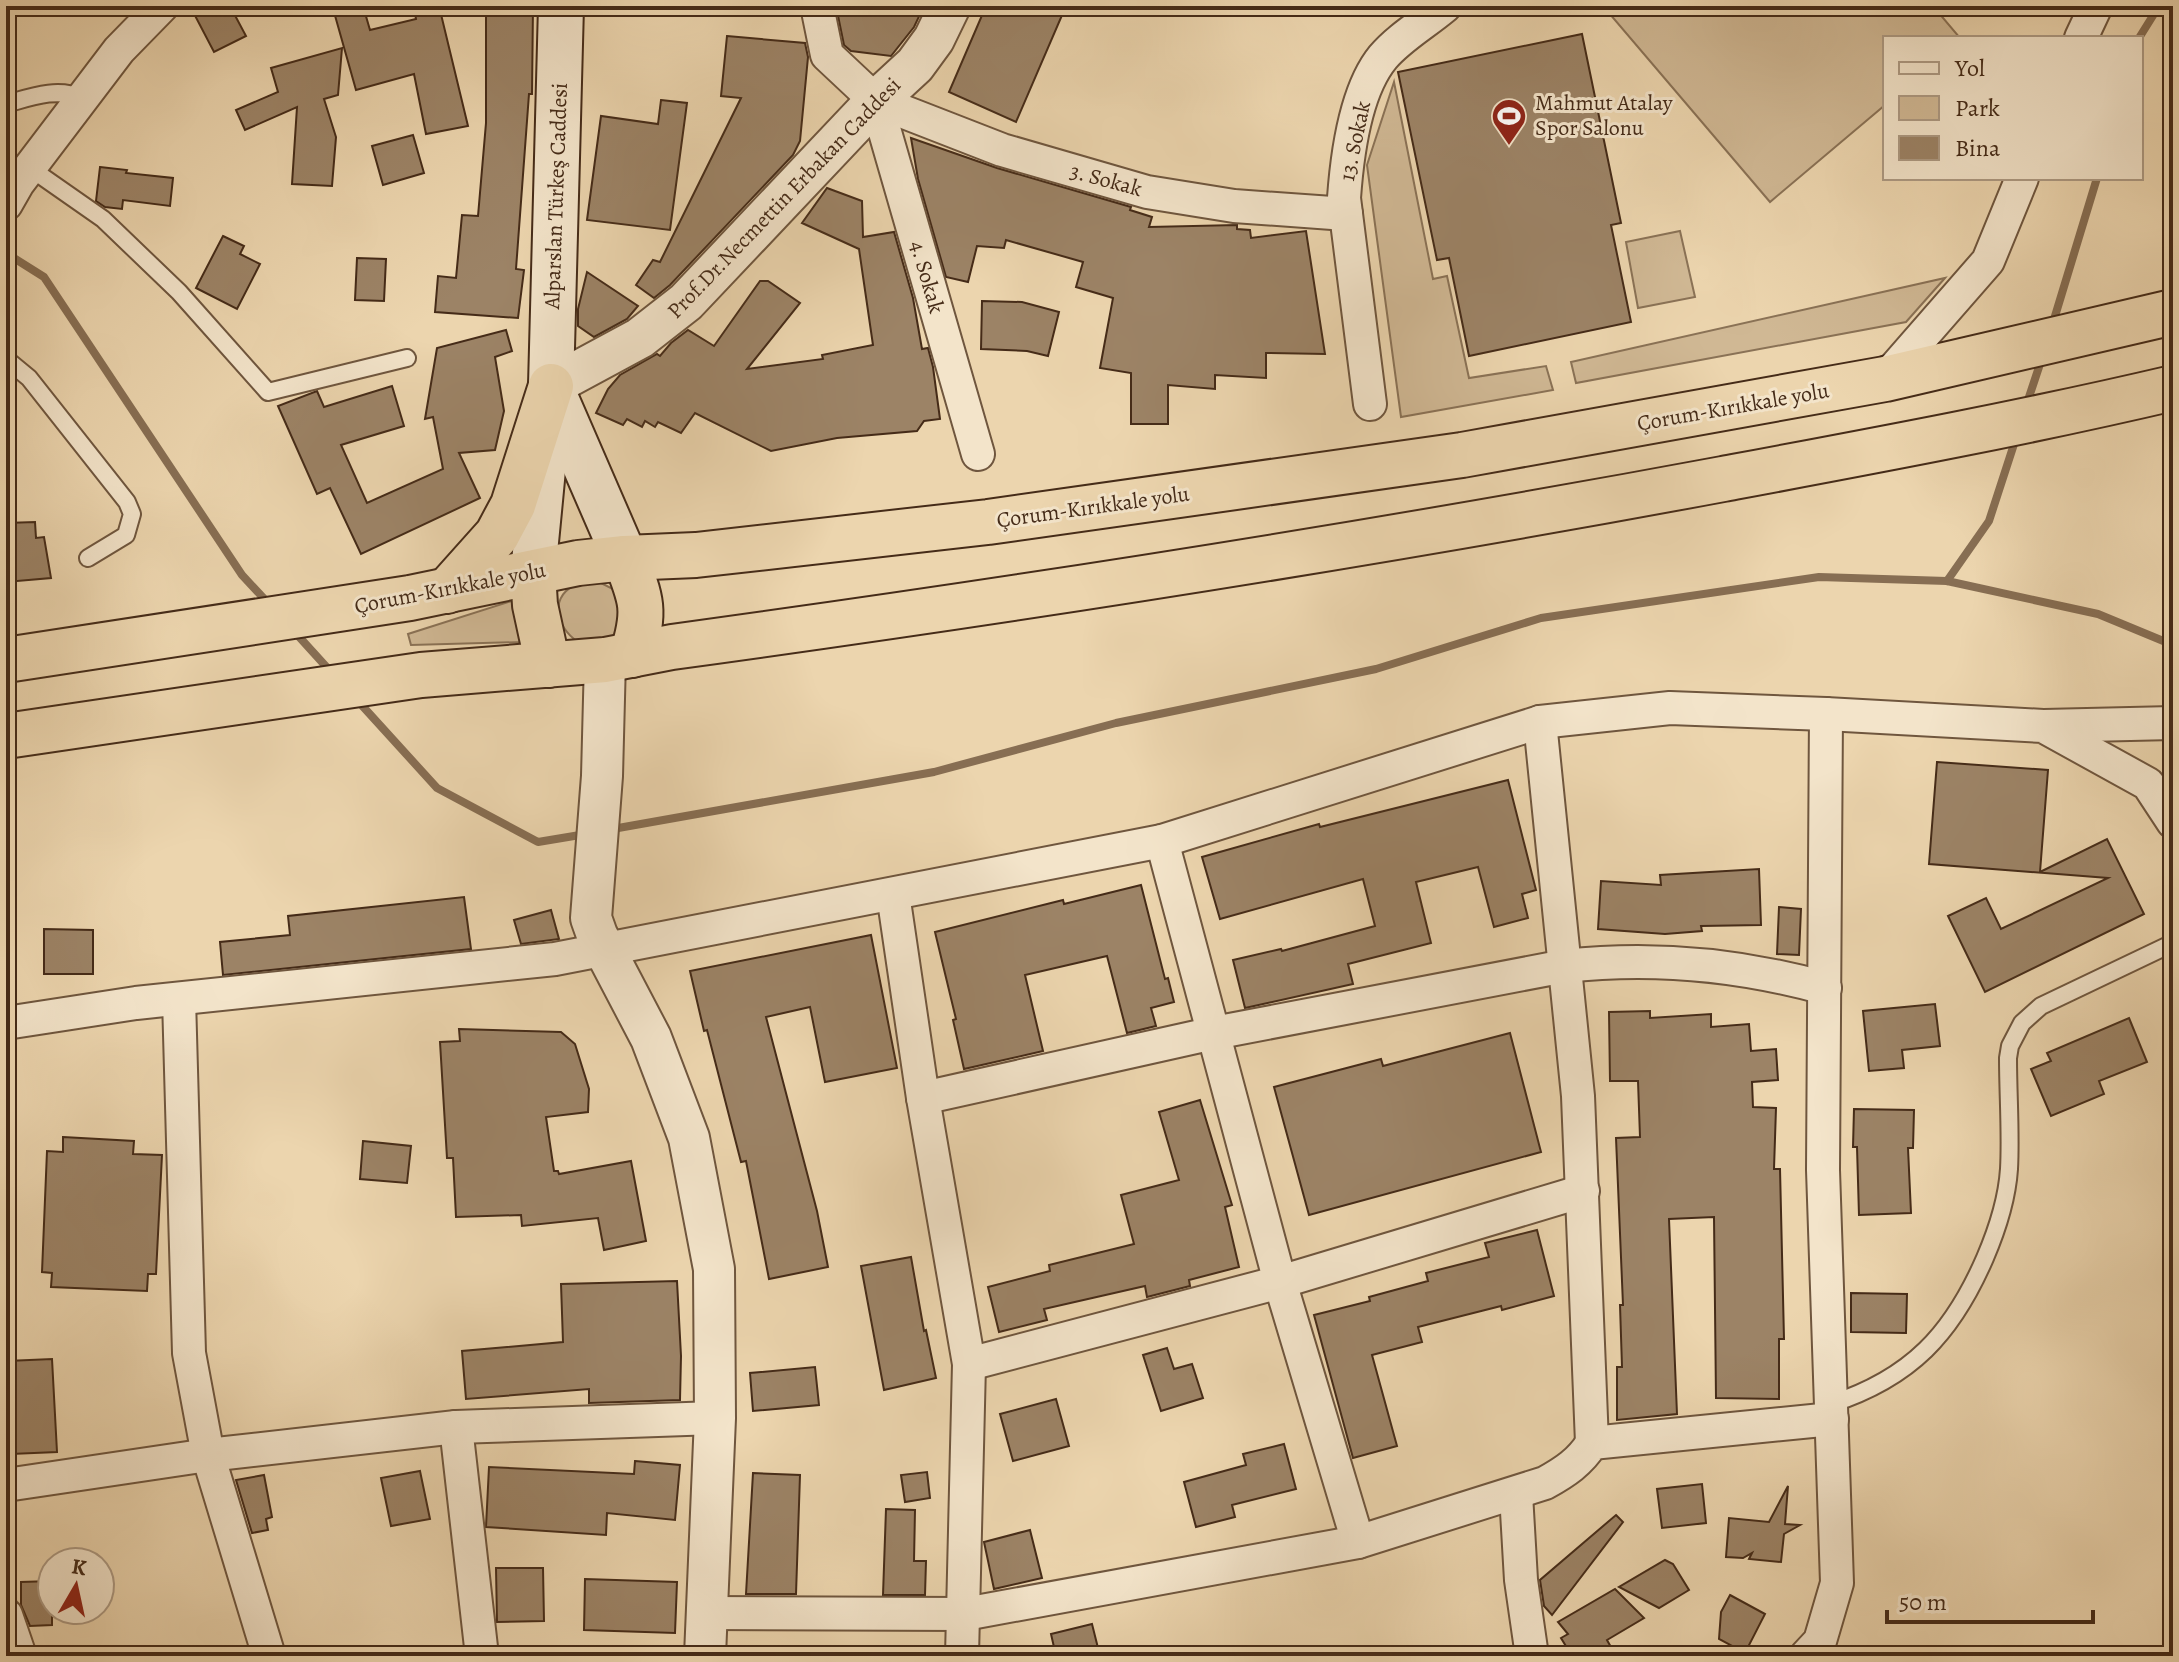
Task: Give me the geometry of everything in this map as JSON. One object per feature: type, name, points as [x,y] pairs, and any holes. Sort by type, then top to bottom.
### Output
[{"type":"highway","name":"Çorum-Kırıkkale yolu","points":[[6,660],[428,594],[555,567],[911,531],[1492,450],[1885,379],[2173,312]]},
{"type":"highway","points":[[428,594],[497,535],[513,505],[551,386]]},
{"type":"highway","points":[[6,736],[421,675],[619,658],[672,647],[1167,574],[1560,509],[2149,396]]},
{"type":"highway","points":[[619,658],[643,617],[639,592],[625,558]]},
{"type":"highway","points":[[533,573],[535,605],[548,665]]},
{"type":"main road","name":"Alparslan Türkeş Caddesi","points":[[533,573],[551,386],[561,6]]},
{"type":"main road","points":[[551,386],[625,558]]},
{"type":"street","points":[[18,185],[119,50],[162,6]]},
{"type":"street","points":[[817,6],[827,55],[876,101]]},
{"type":"street","name":"Prof.Dr.Necmettin Erbakan Caddesi","points":[[551,386],[640,338],[686,302],[876,101],[915,65],[934,39],[950,6]]},
{"type":"street","name":"13. Sokak","points":[[1370,404],[1344,198],[1346,166],[1369,79],[1383,57],[1445,6]]},
{"type":"street","points":[[2082,36],[2096,6]]},
{"type":"street","name":"3. Sokak","points":[[876,101],[1002,150],[1147,192],[1234,206],[1346,214]]},
{"type":"street","name":"4. Sokak","points":[[876,101],[978,454]]},
{"type":"street","points":[[1885,379],[1988,261],[2021,180]]},
{"type":"street","points":[[619,658],[602,776],[598,934],[651,1038],[689,1138],[714,1269],[715,1418],[705,1656]]},
{"type":"street","points":[[6,1023],[179,999],[555,959],[598,934],[893,894],[1162,841],[1540,722],[1670,708],[2043,726],[2173,723]]},
{"type":"street","points":[[1806,1656],[1820,1641],[1837,1583],[1823,1170],[1826,714]]},
{"type":"street","points":[[708,1613],[965,1614],[1358,1542],[1545,1483],[1567,1471],[1584,1456],[1592,1443],[1578,1096],[1540,722]]},
{"type":"street","points":[[2043,726],[2148,784],[2172,809]]},
{"type":"street","points":[[1162,841],[1280,1282],[1358,1542]]},
{"type":"street","points":[[893,894],[923,1098],[969,1364],[962,1656]]},
{"type":"street","points":[[923,1098],[1214,1033],[1565,966],[1623,961],[1696,963],[1754,971],[1825,988]]},
{"type":"street","points":[[179,999],[189,1353],[208,1455],[269,1656]]},
{"type":"street","points":[[969,1364],[1280,1282],[1583,1191]]},
{"type":"street","points":[[1592,1443],[1831,1412]]},
{"type":"street","points":[[6,1485],[208,1455],[456,1427],[715,1418]]},
{"type":"street","points":[[456,1427],[482,1656]]},
{"type":"street","points":[[1516,1494],[1521,1580],[1532,1656]]},
{"type":"street","points":[[6,1615],[20,1656]]},
{"type":"lane","points":[[6,104],[61,93],[82,98]]},
{"type":"lane","points":[[18,185],[103,219],[179,292],[268,392],[407,358]]},
{"type":"lane","points":[[6,359],[29,378],[127,502],[132,514],[126,535],[88,558]]},
{"type":"lane","points":[[1831,1412],[1886,1382],[1927,1351],[1944,1333],[1978,1275],[2003,1209],[2009,1171],[2008,1058],[2010,1046],[2022,1023],[2030,1013],[2052,1000],[2173,943]]},
{"type":"green space","points":[[1603,6],[1933,6],[1958,36],[1883,36],[1883,107],[1770,202]]},
{"type":"green space","points":[[1394,82],[1433,279],[1447,276],[1469,378],[1546,366],[1553,390],[1401,417],[1367,165]]},
{"type":"green space","points":[[1680,231],[1695,297],[1638,308],[1626,242]]},
{"type":"green space","points":[[1945,278],[1906,322],[1576,383],[1571,362]]},
{"type":"green space","points":[[595,580],[615,590],[621,599],[618,629],[604,640],[582,644],[567,632],[558,607],[566,591],[577,584]]},
{"type":"green space","points":[[518,599],[524,642],[411,645],[408,634]]},
{"type":"building","points":[[190,6],[230,6],[246,36],[214,52]]},
{"type":"building","points":[[363,6],[370,30],[416,19],[414,6],[439,6],[468,126],[426,134],[414,74],[356,90],[334,12]]},
{"type":"building","points":[[486,6],[533,6],[532,94],[529,94],[516,269],[524,270],[518,318],[435,312],[438,276],[456,278],[462,215],[478,216],[486,123]]},
{"type":"building","points":[[836,6],[924,6],[914,27],[891,56],[851,51],[844,45]]},
{"type":"building","points":[[986,6],[1066,6],[1016,122],[949,92]]},
{"type":"building","name":"Mahmut Atalay Spor Salonu","points":[[1582,34],[1621,223],[1611,225],[1631,322],[1469,356],[1449,258],[1437,260],[1398,72]]},
{"type":"building","points":[[727,36],[805,43],[808,57],[800,141],[793,155],[670,285],[654,298],[636,285],[653,260],[660,262],[741,98],[721,96]]},
{"type":"building","points":[[342,48],[338,95],[324,99],[336,137],[332,186],[292,184],[297,107],[245,130],[236,110],[278,92],[271,68]]},
{"type":"building","points":[[661,100],[687,103],[670,230],[587,220],[601,116],[658,124]]},
{"type":"building","points":[[413,135],[424,173],[383,185],[372,146]]},
{"type":"building","points":[[911,138],[997,168],[1131,207],[1130,210],[1152,217],[1149,227],[1237,225],[1237,229],[1250,230],[1251,238],[1306,231],[1325,354],[1266,353],[1266,378],[1215,375],[1215,389],[1168,385],[1168,424],[1131,424],[1131,373],[1100,368],[1113,298],[1076,287],[1083,262],[1006,240],[1004,248],[977,246],[968,282],[946,277],[918,179]]},
{"type":"building","points":[[100,167],[173,178],[170,206],[123,200],[122,209],[105,207],[96,201]]},
{"type":"building","points":[[827,188],[862,201],[863,237],[894,232],[913,298],[922,349],[928,348],[933,367],[940,419],[924,421],[917,431],[837,438],[771,451],[695,413],[681,433],[658,422],[655,427],[645,421],[642,427],[627,419],[623,425],[596,413],[608,389],[620,375],[657,354],[660,356],[688,330],[714,346],[760,281],[768,281],[800,303],[747,369],[823,359],[822,355],[873,345],[859,249],[802,223]]},
{"type":"building","points":[[223,236],[244,246],[240,254],[260,264],[237,309],[196,288]]},
{"type":"building","points":[[357,258],[386,259],[384,301],[355,300]]},
{"type":"building","points":[[587,272],[638,306],[627,319],[594,337],[578,326],[578,309]]},
{"type":"building","points":[[982,301],[1022,302],[1059,312],[1048,356],[1027,351],[981,349]]},
{"type":"building","points":[[506,330],[512,351],[495,357],[504,411],[495,450],[459,453],[480,498],[361,554],[330,488],[317,494],[278,406],[317,391],[324,407],[392,386],[404,426],[341,445],[367,503],[443,469],[433,417],[425,419],[437,348]]},
{"type":"building","points":[[35,522],[36,538],[44,537],[51,578],[6,582],[6,523]]},
{"type":"building","points":[[1937,762],[2048,770],[2040,872],[2107,839],[2144,914],[1985,992],[1948,916],[1986,898],[2001,929],[2108,878],[1929,864]]},
{"type":"building","points":[[1508,780],[1536,890],[1522,894],[1528,918],[1494,927],[1478,867],[1416,882],[1431,943],[1348,964],[1353,984],[1245,1008],[1233,960],[1282,951],[1375,926],[1363,879],[1220,919],[1202,857],[1319,824],[1320,827]]},
{"type":"building","points":[[1759,869],[1761,925],[1701,926],[1702,931],[1665,934],[1598,929],[1601,881],[1661,885],[1660,875]]},
{"type":"building","points":[[1141,885],[1165,979],[1168,978],[1174,1002],[1151,1008],[1156,1026],[1127,1033],[1107,956],[1025,975],[1043,1051],[964,1069],[953,1020],[956,1019],[935,932],[1063,900],[1064,904]]},
{"type":"building","points":[[464,897],[471,949],[223,975],[220,942],[290,935],[288,916]]},
{"type":"building","points":[[1779,907],[1801,909],[1799,955],[1777,954]]},
{"type":"building","points":[[551,910],[559,939],[521,944],[514,920]]},
{"type":"building","points":[[44,929],[93,930],[93,974],[44,974]]},
{"type":"building","points":[[871,935],[897,1068],[825,1082],[810,1007],[766,1017],[817,1211],[828,1267],[769,1279],[746,1161],[741,1162],[690,971]]},
{"type":"building","points":[[1935,1004],[1940,1046],[1902,1050],[1904,1068],[1869,1071],[1863,1011]]},
{"type":"building","points":[[1650,1011],[1650,1018],[1711,1014],[1711,1027],[1749,1024],[1751,1051],[1776,1049],[1778,1080],[1752,1082],[1753,1107],[1776,1108],[1774,1169],[1780,1169],[1784,1339],[1779,1339],[1779,1399],[1716,1398],[1714,1217],[1669,1219],[1677,1414],[1617,1420],[1617,1367],[1622,1367],[1620,1305],[1623,1305],[1616,1138],[1640,1137],[1638,1081],[1610,1081],[1609,1012]]},
{"type":"building","points":[[2129,1018],[2147,1062],[2099,1081],[2104,1094],[2051,1116],[2031,1069],[2051,1061],[2047,1053]]},
{"type":"building","points":[[459,1029],[561,1032],[575,1044],[589,1089],[588,1112],[546,1117],[554,1171],[559,1174],[631,1161],[646,1241],[604,1250],[598,1218],[522,1226],[521,1215],[456,1217],[453,1158],[447,1158],[440,1042],[460,1041]]},
{"type":"building","points":[[1510,1033],[1541,1152],[1309,1215],[1274,1087],[1381,1059],[1383,1066]]},
{"type":"building","points":[[1200,1100],[1232,1205],[1225,1207],[1239,1267],[1189,1280],[1190,1286],[1147,1297],[1145,1286],[1044,1309],[1047,1320],[999,1332],[988,1287],[1050,1271],[1049,1265],[1134,1244],[1121,1195],[1179,1180],[1159,1112]]},
{"type":"building","points":[[1854,1109],[1914,1110],[1913,1148],[1908,1148],[1911,1213],[1859,1215],[1857,1147],[1853,1147]]},
{"type":"building","points":[[63,1137],[134,1141],[133,1154],[162,1155],[156,1274],[148,1274],[147,1291],[51,1287],[52,1273],[42,1272],[47,1151],[63,1152]]},
{"type":"building","points":[[363,1141],[411,1146],[407,1183],[360,1179]]},
{"type":"building","points":[[1537,1230],[1554,1296],[1418,1327],[1422,1342],[1372,1355],[1397,1446],[1353,1458],[1314,1315],[1370,1301],[1369,1297],[1428,1281],[1426,1273],[1489,1257],[1485,1243]]},
{"type":"building","points":[[911,1257],[936,1378],[884,1390],[861,1266]]},
{"type":"building","points":[[677,1281],[680,1400],[589,1403],[589,1389],[466,1399],[462,1351],[563,1342],[561,1284]]},
{"type":"building","points":[[1851,1293],[1907,1294],[1906,1333],[1851,1332]]},
{"type":"building","points":[[1167,1348],[1174,1369],[1192,1364],[1203,1398],[1161,1411],[1143,1355]]},
{"type":"building","points":[[52,1359],[57,1452],[11,1454],[7,1361]]},
{"type":"building","points":[[815,1367],[819,1405],[753,1411],[750,1373]]},
{"type":"building","points":[[1056,1399],[1069,1446],[1013,1461],[1000,1414]]},
{"type":"building","points":[[1284,1444],[1296,1489],[1232,1505],[1235,1517],[1196,1527],[1184,1482],[1246,1465],[1243,1454]]},
{"type":"building","points":[[635,1461],[680,1465],[675,1520],[607,1513],[606,1535],[486,1527],[489,1467],[634,1474]]},
{"type":"building","points":[[420,1471],[430,1519],[391,1526],[381,1478]]},
{"type":"building","points":[[927,1472],[930,1498],[905,1502],[901,1475]]},
{"type":"building","points":[[753,1473],[800,1475],[796,1594],[746,1594]]},
{"type":"building","points":[[264,1475],[272,1517],[266,1519],[268,1530],[252,1533],[236,1480]]},
{"type":"building","points":[[1702,1484],[1706,1523],[1662,1528],[1657,1489]]},
{"type":"building","points":[[1788,1486],[1785,1524],[1800,1525],[1784,1534],[1781,1562],[1749,1559],[1752,1553],[1743,1558],[1726,1557],[1729,1518],[1769,1522]]},
{"type":"building","points":[[886,1509],[915,1510],[914,1561],[926,1561],[925,1595],[883,1595]]},
{"type":"building","points":[[1616,1515],[1623,1522],[1552,1615],[1544,1606],[1540,1580]]},
{"type":"building","points":[[1030,1530],[1042,1578],[994,1589],[984,1542]]},
{"type":"building","points":[[1665,1560],[1673,1564],[1689,1590],[1659,1608],[1619,1587]]},
{"type":"building","points":[[496,1568],[543,1568],[544,1621],[497,1622]]},
{"type":"building","points":[[585,1579],[677,1582],[675,1633],[584,1630]]},
{"type":"building","points":[[21,1582],[36,1582],[36,1626],[30,1626],[21,1605]]},
{"type":"building","points":[[1615,1589],[1644,1618],[1607,1640],[1616,1656],[1572,1656],[1561,1638],[1568,1634],[1558,1622]]},
{"type":"building","points":[[1730,1595],[1765,1614],[1745,1653],[1719,1639],[1721,1612]]},
{"type":"building","points":[[1092,1624],[1100,1656],[1056,1656],[1051,1634]]},
{"type":"waterway","points":[[2140,36],[2159,6]]},
{"type":"waterway","points":[[2052,326],[2096,180]]},
{"type":"waterway","points":[[6,253],[44,277],[242,575],[269,604]]},
{"type":"waterway","points":[[2026,406],[2042,358]]},
{"type":"waterway","points":[[1947,581],[1989,521],[2016,438]]},
{"type":"waterway","points":[[607,830],[934,772],[1116,723],[1376,669],[1541,618],[1819,577],[1947,581],[2098,614],[2173,645]]},
{"type":"waterway","points":[[292,629],[331,672]]},
{"type":"waterway","points":[[357,700],[437,788],[538,842],[586,834]]},
{"type":"place","name":"Mahmut Atalay Spor Salonu","points":[[1509,147]]}]
